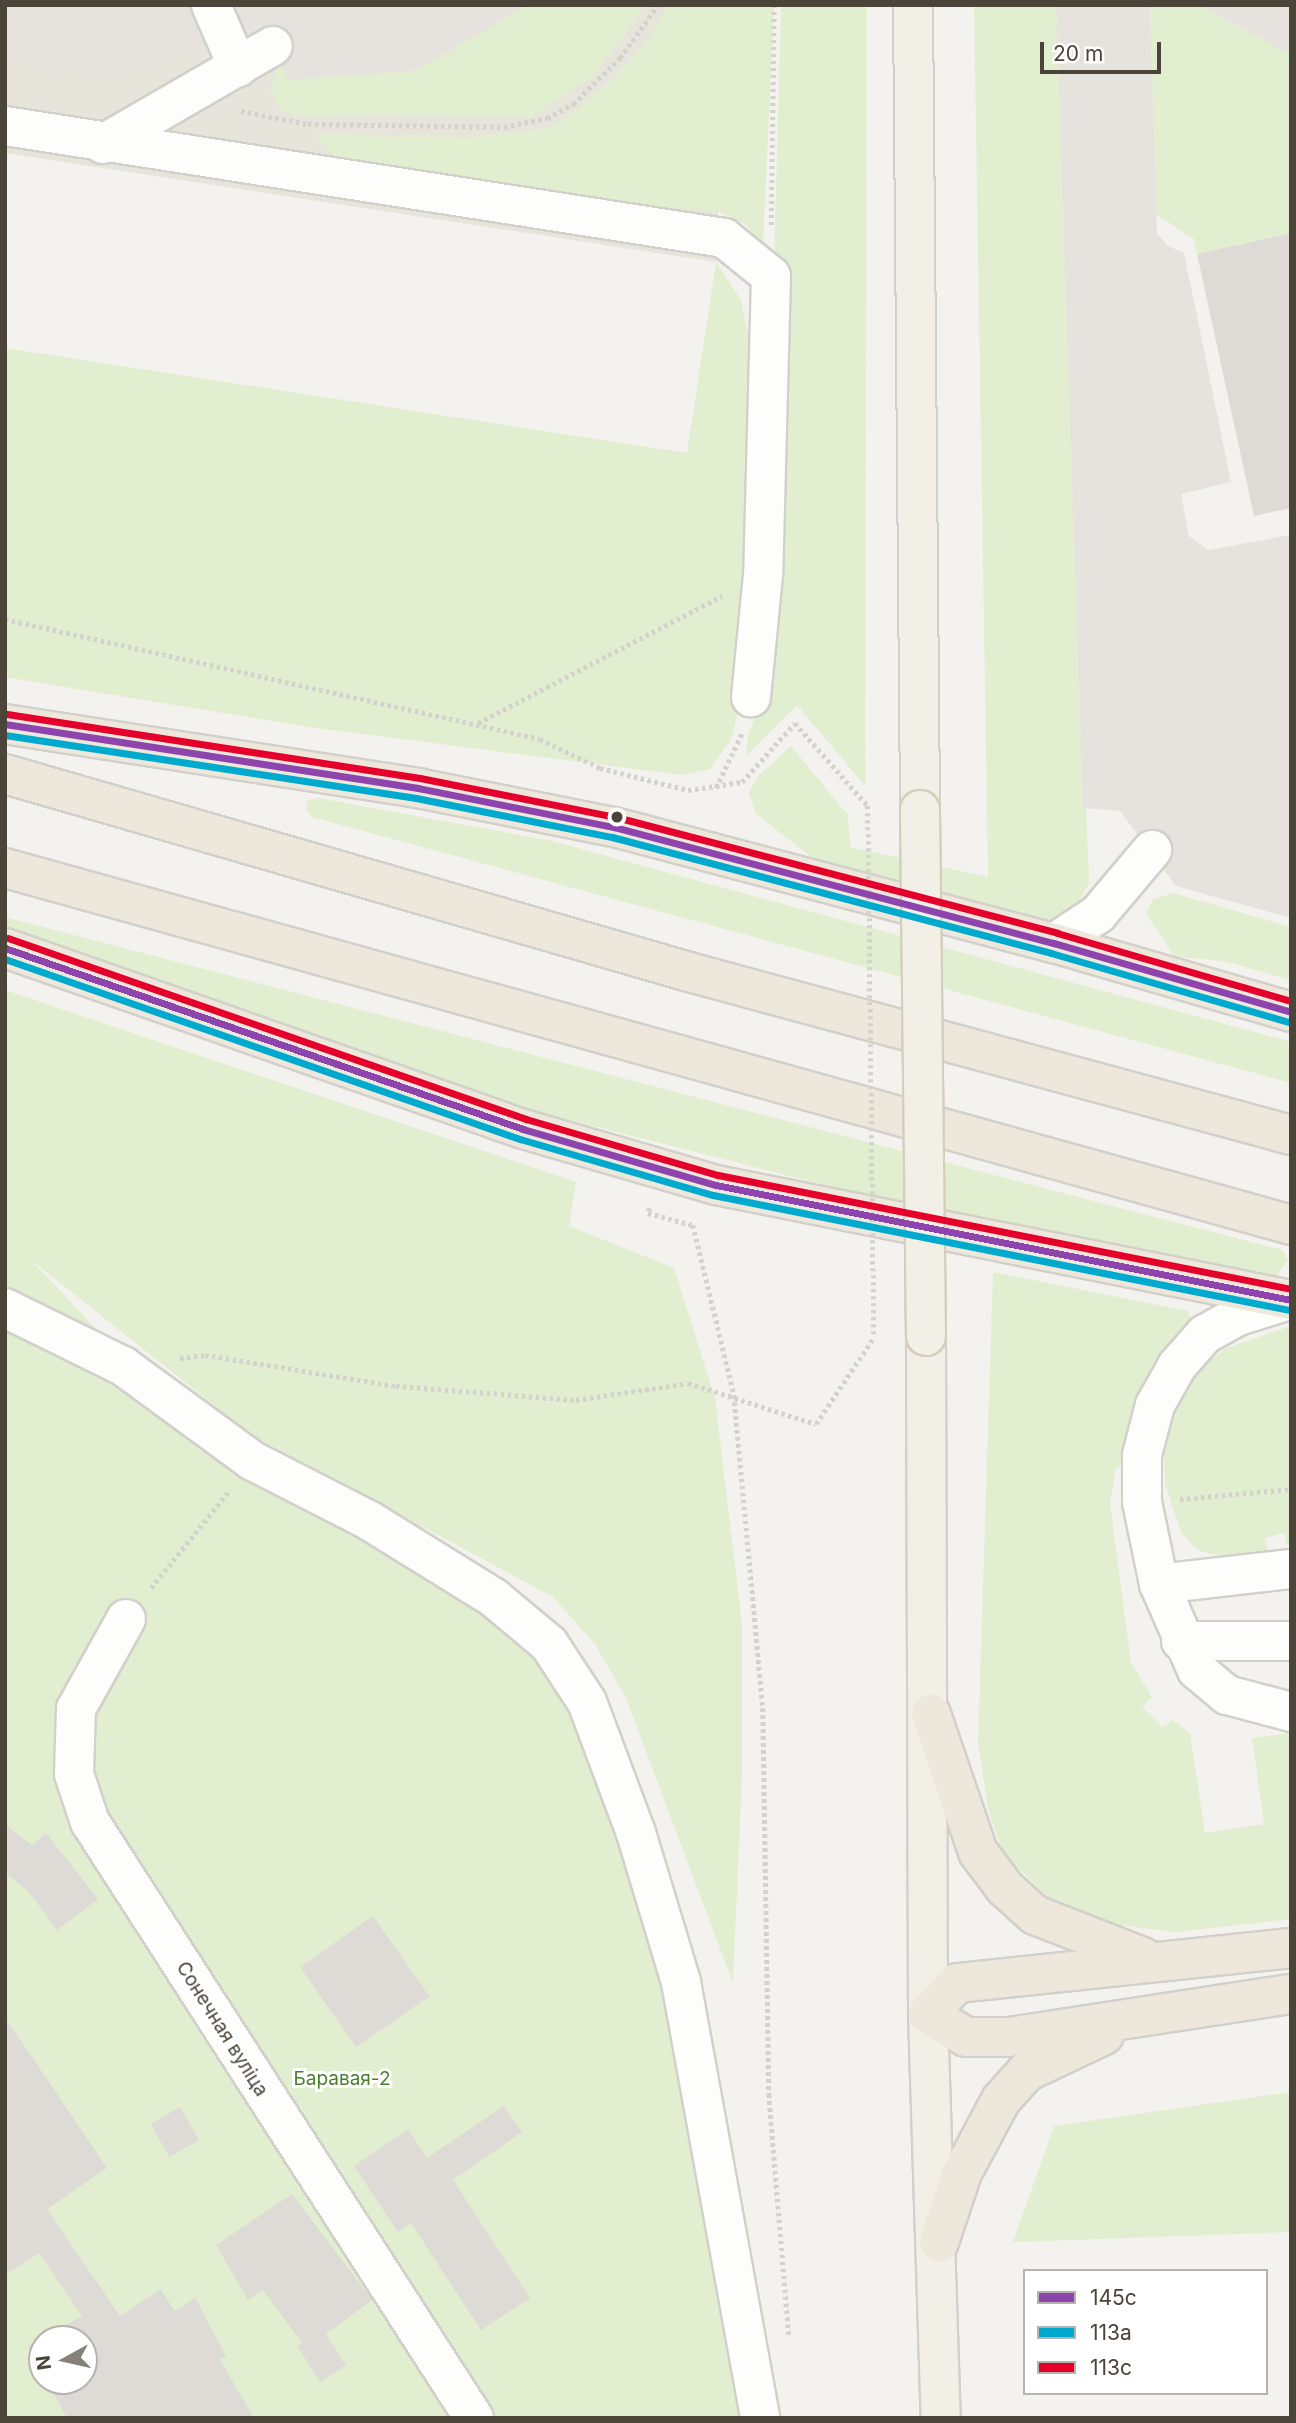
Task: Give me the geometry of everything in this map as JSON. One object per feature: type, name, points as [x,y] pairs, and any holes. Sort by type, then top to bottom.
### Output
[{"type":"highway","points":[[5,724],[418,788],[614,827],[1054,943],[1291,1012]]},
{"type":"highway","points":[[5,774],[689,972],[1291,1135]]},
{"type":"highway","points":[[5,868],[1291,1225]]},
{"type":"highway","points":[[5,948],[510,1124],[716,1185],[1290,1300]]},
{"type":"highway","points":[[930,1714],[978,1852],[1005,1888],[1035,1915],[1155,1961]]},
{"type":"highway","points":[[1291,1948],[957,1983],[928,2014],[966,2037],[1009,2037],[1165,2011],[1291,1994]]},
{"type":"highway","points":[[939,2242],[977,2142],[1000,2100],[1026,2072],[1074,2047],[1165,2011]]},
{"type":"main road","points":[[915,10],[930,1714],[928,2014],[939,2242],[941,2418]]},
{"type":"street","points":[[211,5],[238,67]]},
{"type":"street","points":[[103,144],[273,46]]},
{"type":"street","points":[[5,126],[103,144],[724,238],[771,276],[763,575],[751,697]]},
{"type":"street","points":[[1054,943],[1098,914],[1152,850]]},
{"type":"street","points":[[1290,1300],[1238,1317],[1205,1334],[1177,1366],[1154,1405],[1142,1455],[1142,1502],[1159,1584],[1181,1641],[1197,1670],[1227,1695],[1291,1712]]},
{"type":"street","points":[[5,1308],[123,1366],[253,1461],[370,1521],[494,1598],[549,1644],[587,1702],[636,1833],[681,1982],[760,2418]]},
{"type":"street","points":[[1159,1584],[1291,1569]]},
{"type":"street","name":"Сонечная вуліца","points":[[125,1619],[76,1709],[74,1774],[90,1822],[474,2418]]},
{"type":"street","points":[[1181,1641],[1291,1641]]},
{"type":"path","points":[[231,109],[308,124],[504,127],[547,118],[573,104],[620,58],[658,5]]},
{"type":"path","points":[[771,276],[774,5]]},
{"type":"path","points":[[476,723],[763,575]]},
{"type":"path","points":[[5,619],[540,739],[628,777],[688,790],[715,789],[742,782],[795,723],[868,806],[874,1337],[816,1424],[734,1395],[688,1383],[576,1400],[396,1386],[205,1355],[123,1366]]},
{"type":"path","points":[[715,789],[741,737]]},
{"type":"path","points":[[648,1213],[693,1225],[734,1395],[763,1708],[769,2094],[790,2351]]},
{"type":"path","points":[[125,1619],[253,1461]]},
{"type":"path","points":[[1142,1502],[1291,1489]]},
{"type":"shaded area","points":[[5,5],[728,5],[716,262],[5,153]]},
{"type":"shaded area","points":[[5,5],[290,5],[260,24],[117,76],[5,56]]},
{"type":"shaded area","points":[[290,5],[528,5],[416,70],[288,80],[260,24]]},
{"type":"shaded area","points":[[1056,5],[1150,5],[1157,234],[1168,246],[1184,253],[1231,482],[1181,494],[1189,536],[1208,550],[1291,535],[1291,918],[1176,886],[1120,811],[1083,808]]},
{"type":"shaded area","points":[[1198,5],[1291,5],[1291,55]]},
{"type":"green space","points":[[528,5],[646,5],[593,76],[532,117],[292,115],[278,107],[271,91],[279,59],[289,80],[416,70]]},
{"type":"green space","points":[[668,5],[774,5],[763,246],[745,224],[720,212],[424,186],[342,164],[313,133],[468,137],[553,127],[612,80],[648,39]]},
{"type":"green space","points":[[781,5],[867,5],[865,786],[797,705],[746,756],[748,735],[762,699]]},
{"type":"green space","points":[[974,5],[1056,5],[1089,884],[1077,904],[1044,923],[815,860],[756,814],[749,793],[757,777],[791,746],[848,815],[850,847],[988,877]]},
{"type":"green space","points":[[1150,5],[1198,5],[1291,55],[1291,233],[1197,254],[1194,239],[1156,214]]},
{"type":"green space","points":[[716,262],[741,300],[752,353],[742,695],[731,740],[710,769],[682,775],[308,727],[5,677],[5,348],[687,453]]},
{"type":"green space","points":[[318,798],[548,840],[1291,1042],[1291,1083],[312,817],[306,810],[308,800]]},
{"type":"green space","points":[[1173,893],[1291,927],[1291,980],[1224,961],[1175,957],[1146,914],[1153,899]]},
{"type":"green space","points":[[5,917],[1282,1250],[1288,1260],[1273,1281],[1018,1234],[538,1112],[5,931]]},
{"type":"green space","name":"Баравая-2","points":[[5,990],[576,1182],[569,1226],[674,1268],[715,1398],[742,1624],[742,1778],[733,1983],[626,1698],[595,1644],[553,1597],[250,1434],[30,1259],[222,1461],[483,1608],[530,1650],[573,1709],[623,1838],[667,1986],[748,2418],[5,2418]]},
{"type":"green space","points":[[993,1272],[1188,1311],[1193,1326],[1125,1465],[1116,1468],[1110,1503],[1131,1663],[1152,1697],[1142,1707],[1162,1727],[1173,1720],[1190,1733],[1205,1833],[1264,1824],[1252,1738],[1291,1733],[1291,1919],[1176,1932],[1109,1924],[1056,1906],[1003,1853],[988,1809],[978,1743]]},
{"type":"green space","points":[[1291,1326],[1291,1545],[1287,1545],[1284,1533],[1265,1538],[1269,1553],[1219,1556],[1197,1550],[1181,1532],[1165,1484],[1164,1456],[1172,1417],[1189,1380],[1224,1349]]},
{"type":"green space","points":[[1291,2092],[1291,2232],[1013,2242],[1054,2126]]},
{"type":"building","points":[[1291,233],[1291,508],[1254,516],[1197,254]]},
{"type":"building","points":[[5,1824],[32,1845],[46,1833],[98,1899],[57,1930],[29,1892],[5,1873]]},
{"type":"building","points":[[373,1916],[429,1996],[356,2047],[300,1967]]},
{"type":"building","points":[[5,2017],[107,2168],[47,2209],[120,2316],[160,2289],[175,2311],[195,2298],[226,2356],[220,2360],[254,2418],[67,2418],[55,2395],[98,2395],[98,2325],[66,2325],[82,2316],[39,2253],[5,2275]]},
{"type":"building","points":[[504,2106],[522,2132],[453,2180],[530,2298],[481,2330],[411,2223],[398,2232],[354,2166],[408,2129],[427,2158]]},
{"type":"building","points":[[180,2107],[199,2140],[170,2157],[151,2124]]},
{"type":"building","points":[[292,2194],[372,2300],[326,2334],[346,2365],[320,2382],[297,2346],[302,2343],[263,2290],[248,2300],[216,2245]]},
{"type":"transit line","name":"113с","points":[[7,714],[420,778],[616,817],[1057,933],[1291,1001]]},
{"type":"transit line","name":"145с","points":[[5,724],[418,788],[614,827],[1054,943],[1291,1012]]},
{"type":"transit line","name":"113а","points":[[5,735],[416,798],[612,837],[1051,953],[1288,1022]]},
{"type":"transit line","name":"113с","points":[[8,938],[526,1119],[718,1175],[1291,1289]]},
{"type":"transit line","name":"145с","points":[[5,948],[523,1129],[716,1185],[1291,1300]]},
{"type":"transit line","name":"113а","points":[[5,959],[520,1139],[713,1195],[1289,1310]]}]
